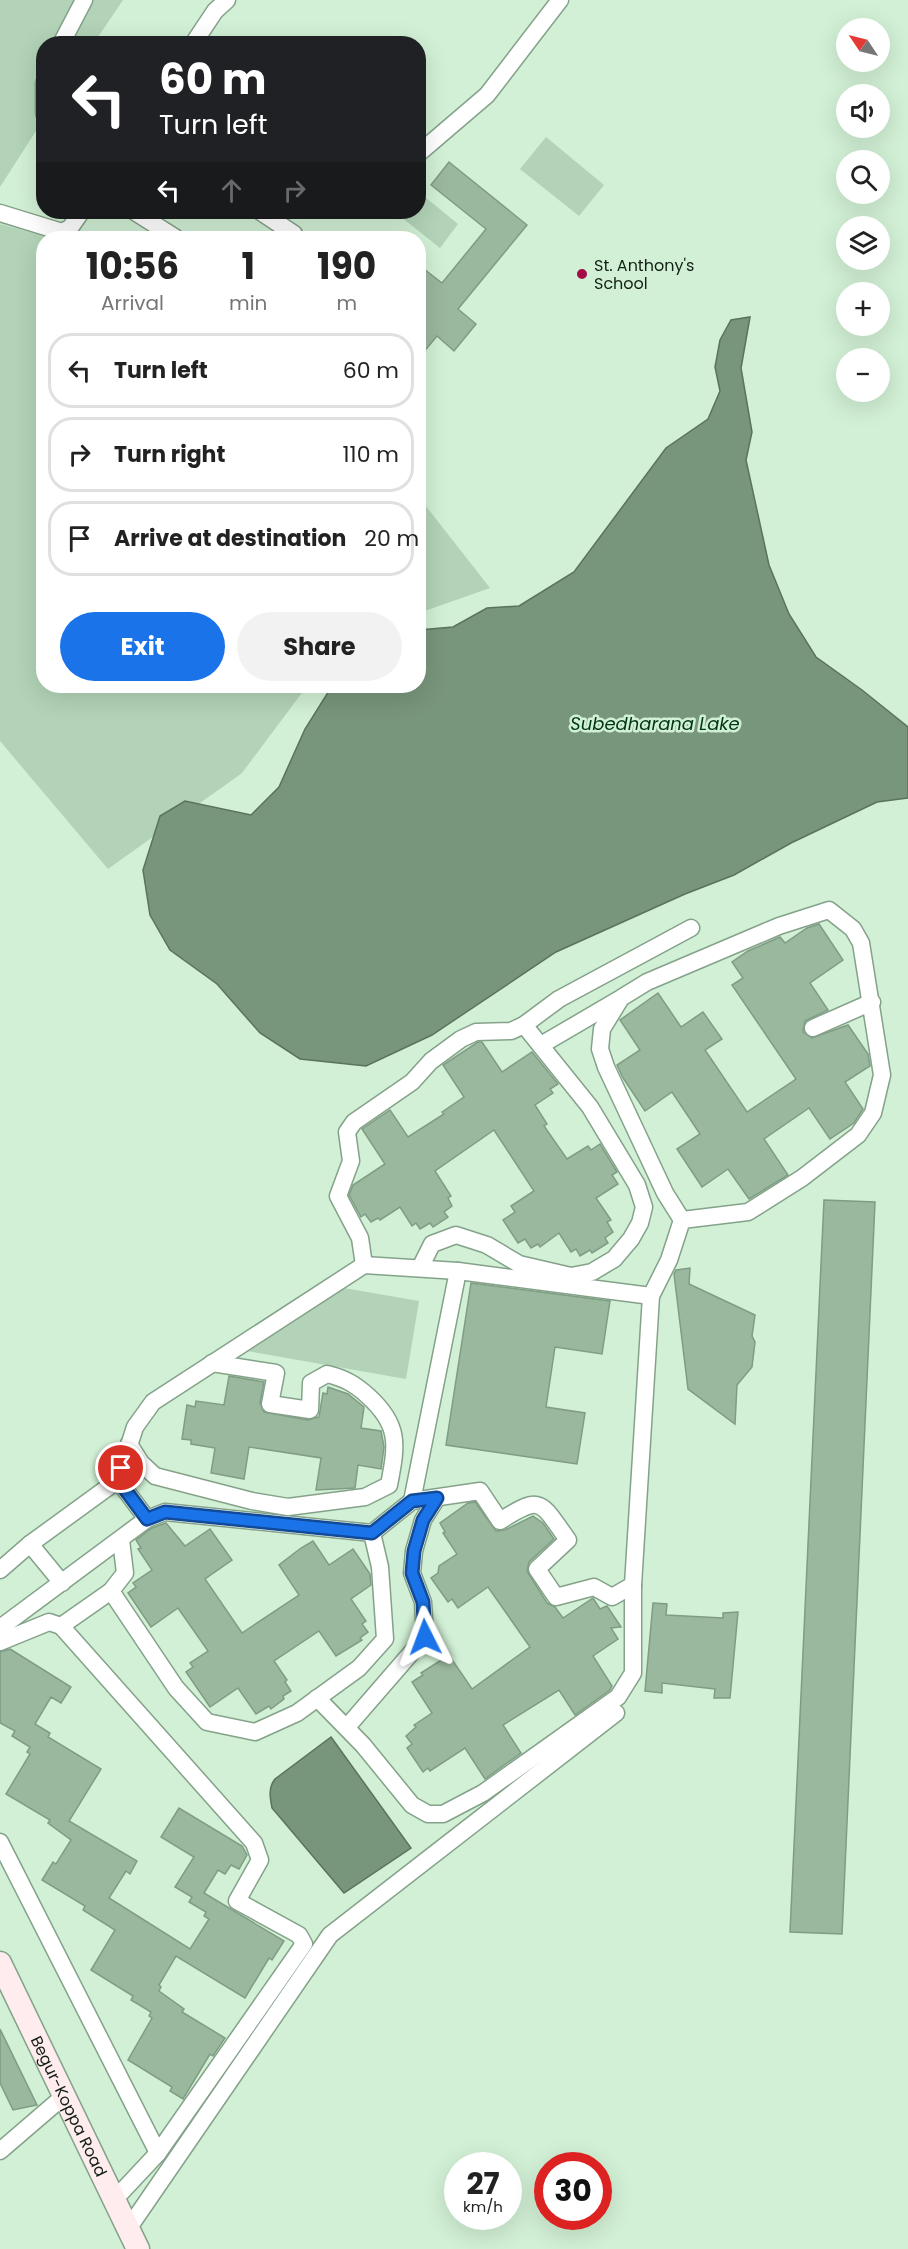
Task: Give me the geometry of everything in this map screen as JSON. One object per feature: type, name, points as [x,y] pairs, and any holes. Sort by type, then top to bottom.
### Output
[{"type":"main road","name":"Begur-Koppa Road","points":[[0,1963],[133,2239]]},
{"type":"street","points":[[65,36],[84,0]]},
{"type":"street","points":[[198,36],[215,11],[227,0]]},
{"type":"street","points":[[426,147],[487,95],[560,0]]},
{"type":"street","points":[[0,213],[59,231]]},
{"type":"street","points":[[64,231],[70,228],[76,219]]},
{"type":"street","points":[[146,219],[165,231]]},
{"type":"street","points":[[272,219],[290,231]]},
{"type":"street","points":[[541,1045],[647,982],[779,926],[829,910],[853,929],[861,943],[882,1075],[873,1113],[858,1135],[802,1178],[748,1212],[682,1220]]},
{"type":"street","points":[[364,1265],[360,1238],[338,1196],[351,1161],[347,1132],[354,1122],[412,1082],[431,1061],[461,1039],[476,1032],[511,1031],[524,1025],[559,999],[691,928]]},
{"type":"street","points":[[621,998],[602,1029],[600,1048],[606,1067],[665,1193],[682,1220]]},
{"type":"street","points":[[813,1028],[872,1002]]},
{"type":"street","points":[[420,1268],[432,1244],[456,1235],[488,1245],[519,1264],[571,1276],[592,1272],[614,1260],[631,1239],[644,1208],[637,1185],[590,1107],[524,1025]]},
{"type":"street","points":[[317,1698],[346,1727],[412,1805],[428,1814],[443,1814],[483,1793],[618,1697],[633,1673],[633,1585],[651,1296],[669,1260],[682,1220]]},
{"type":"street","points":[[0,1570],[30,1544],[118,1480],[135,1427],[153,1402],[364,1265],[458,1271],[651,1296]]},
{"type":"street","points":[[412,1501],[458,1271]]},
{"type":"street","points":[[129,1444],[141,1463],[155,1476],[252,1501],[288,1507],[365,1497],[389,1485],[394,1458],[393,1429],[385,1411],[355,1384],[327,1374],[311,1383],[310,1410],[300,1409],[270,1404],[276,1373],[212,1363]]},
{"type":"street","points":[[118,1480],[147,1519]]},
{"type":"street","points":[[0,1628],[147,1519],[165,1512],[372,1533],[412,1501],[480,1491],[500,1521],[527,1504],[540,1505],[568,1540],[537,1569],[556,1597],[594,1587],[612,1597],[633,1585]]},
{"type":"street","points":[[346,1727],[425,1637],[423,1602],[412,1573],[414,1551],[423,1520],[437,1498]]},
{"type":"street","points":[[111,1591],[176,1688],[207,1722],[255,1732],[297,1713],[359,1668],[385,1639],[380,1567],[372,1533]]},
{"type":"street","points":[[61,1626],[111,1591],[125,1573],[121,1540]]},
{"type":"street","points":[[30,1544],[62,1583]]},
{"type":"street","points":[[0,1642],[49,1622],[61,1626],[254,1843],[260,1860],[237,1901],[299,1935],[304,1944],[158,2153],[114,2200]]},
{"type":"street","points":[[133,2239],[330,1935],[616,1713]]},
{"type":"street","points":[[0,1842],[158,2153]]},
{"type":"street","points":[[0,2151],[64,2096]]},
{"type":"shaded area","points":[[0,0],[123,0],[99,36],[36,36],[36,131],[0,187]]},
{"type":"shaded area","points":[[546,137],[604,185],[579,216],[520,169]]},
{"type":"shaded area","points":[[426,198],[458,224],[440,248],[426,237],[426,231],[419,231],[404,219],[426,219]]},
{"type":"shaded area","points":[[0,224],[36,234],[36,693],[302,693],[242,773],[108,869],[0,741]]},
{"type":"shaded area","points":[[426,506],[490,588],[426,611]]},
{"type":"shaded area","points":[[338,1287],[419,1301],[406,1379],[247,1351]]},
{"type":"water","name":"Subedharana Lake","points":[[750,317],[741,368],[752,432],[746,460],[769,565],[789,614],[816,657],[908,727],[908,798],[877,802],[791,843],[734,875],[685,894],[556,952],[432,1035],[366,1066],[300,1059],[260,1033],[217,984],[170,950],[150,915],[143,870],[160,816],[185,801],[251,815],[279,787],[305,729],[328,693],[426,693],[426,629],[453,627],[487,608],[519,606],[574,572],[666,448],[708,419],[720,391],[715,367],[720,340],[731,320]]},
{"type":"water","points":[[331,1737],[411,1848],[344,1893],[272,1808],[270,1796],[270,1789],[275,1779]]},
{"type":"building","points":[[449,162],[527,225],[458,309],[476,324],[454,351],[437,336],[426,349],[426,271],[442,283],[486,229],[431,185]]},
{"type":"building","points":[[819,924],[843,960],[810,983],[828,1010],[805,1021],[803,1032],[812,1038],[848,1025],[868,1054],[870,1066],[845,1082],[863,1109],[854,1123],[830,1139],[809,1108],[764,1139],[788,1175],[749,1199],[728,1169],[702,1187],[677,1149],[700,1134],[672,1092],[645,1111],[623,1078],[617,1065],[640,1050],[620,1020],[658,993],[681,1027],[703,1012],[722,1039],[705,1050],[747,1112],[796,1079],[732,985],[743,978],[732,962],[748,951],[780,937],[785,943],[807,928]]},
{"type":"building","points":[[478,1042],[482,1042],[502,1072],[532,1052],[558,1084],[550,1089],[553,1093],[535,1105],[547,1124],[544,1126],[567,1159],[588,1146],[591,1150],[600,1144],[617,1172],[612,1175],[618,1184],[596,1198],[611,1220],[607,1222],[613,1232],[605,1238],[608,1243],[592,1253],[590,1250],[580,1256],[576,1249],[571,1252],[559,1233],[540,1247],[538,1244],[531,1248],[525,1239],[518,1243],[503,1220],[515,1212],[511,1206],[534,1191],[494,1130],[435,1171],[451,1196],[448,1198],[452,1206],[444,1212],[448,1217],[433,1227],[430,1223],[420,1229],[416,1223],[412,1226],[400,1207],[380,1220],[378,1218],[371,1222],[365,1214],[361,1217],[349,1195],[353,1185],[385,1164],[362,1129],[390,1110],[408,1137],[444,1114],[442,1112],[464,1097],[443,1065]]},
{"type":"building","points":[[824,1200],[875,1202],[842,1934],[790,1932]]},
{"type":"building","points":[[690,1268],[689,1284],[755,1315],[752,1367],[737,1385],[735,1424],[688,1389],[674,1274],[676,1270]]},
{"type":"building","points":[[471,1283],[610,1301],[602,1354],[555,1347],[546,1407],[585,1413],[577,1464],[446,1445]]},
{"type":"building","points":[[229,1376],[264,1382],[260,1403],[264,1412],[308,1420],[319,1417],[323,1393],[327,1394],[328,1387],[348,1394],[364,1407],[361,1428],[381,1431],[384,1447],[381,1469],[358,1465],[355,1488],[316,1490],[321,1458],[249,1447],[244,1479],[211,1473],[215,1448],[191,1444],[191,1440],[182,1439],[187,1405],[195,1407],[196,1401],[224,1405]]},
{"type":"building","points":[[475,1502],[496,1531],[505,1530],[533,1516],[543,1523],[554,1539],[529,1562],[527,1571],[547,1603],[555,1607],[563,1618],[593,1598],[600,1609],[607,1606],[621,1627],[611,1628],[618,1639],[593,1656],[612,1686],[610,1690],[575,1715],[559,1690],[503,1725],[521,1753],[485,1779],[465,1748],[430,1771],[428,1768],[423,1772],[407,1748],[412,1744],[406,1736],[416,1727],[414,1725],[432,1713],[412,1682],[423,1675],[421,1673],[449,1655],[472,1689],[530,1647],[488,1587],[458,1608],[452,1599],[448,1602],[431,1578],[438,1573],[439,1566],[457,1554],[443,1533],[445,1532],[440,1523],[468,1503]]},
{"type":"building","points":[[166,1523],[185,1546],[210,1529],[232,1560],[205,1579],[242,1633],[299,1595],[279,1565],[301,1548],[313,1541],[329,1565],[353,1549],[370,1574],[371,1585],[351,1599],[366,1621],[362,1624],[368,1632],[360,1638],[362,1640],[336,1656],[319,1631],[274,1661],[287,1680],[285,1682],[291,1691],[271,1709],[269,1706],[256,1714],[238,1688],[210,1707],[186,1672],[193,1667],[190,1663],[208,1651],[178,1608],[151,1627],[128,1593],[136,1587],[133,1583],[152,1570],[138,1549],[141,1548],[136,1540],[152,1528]]},
{"type":"building","points":[[653,1603],[667,1604],[666,1615],[723,1618],[723,1613],[738,1612],[730,1698],[714,1698],[715,1689],[662,1683],[662,1693],[645,1691]]},
{"type":"building","points":[[10,1649],[71,1687],[61,1703],[51,1697],[35,1724],[50,1733],[48,1737],[101,1769],[69,1821],[137,1861],[130,1874],[126,1871],[109,1898],[190,1949],[209,1919],[204,1916],[206,1912],[189,1902],[192,1897],[175,1887],[194,1857],[161,1837],[179,1808],[242,1846],[247,1855],[239,1869],[231,1865],[225,1874],[218,1870],[204,1893],[284,1941],[272,1960],[269,1958],[245,1998],[176,1956],[159,1985],[161,1987],[159,1991],[184,2009],[182,2012],[225,2038],[213,2056],[210,2054],[183,2099],[170,2091],[172,2087],[128,2060],[152,2018],[149,2016],[151,2012],[131,2000],[133,1996],[91,1970],[115,1930],[83,1910],[85,1906],[42,1880],[53,1862],[56,1864],[71,1840],[48,1823],[50,1820],[6,1794],[30,1754],[27,1752],[30,1747],[12,1736],[15,1731],[0,1723],[0,1652]]},
{"type":"building","points":[[0,2029],[37,2105],[13,2110],[0,2083]]},
{"type":"place","name":"St. Anthony's School","points":[[582,274]]},
{"type":"route","points":[[121,1468],[118,1480],[147,1519],[165,1512],[372,1533],[412,1501],[437,1498],[423,1520],[414,1551],[412,1573],[423,1602],[425,1637]]}]
